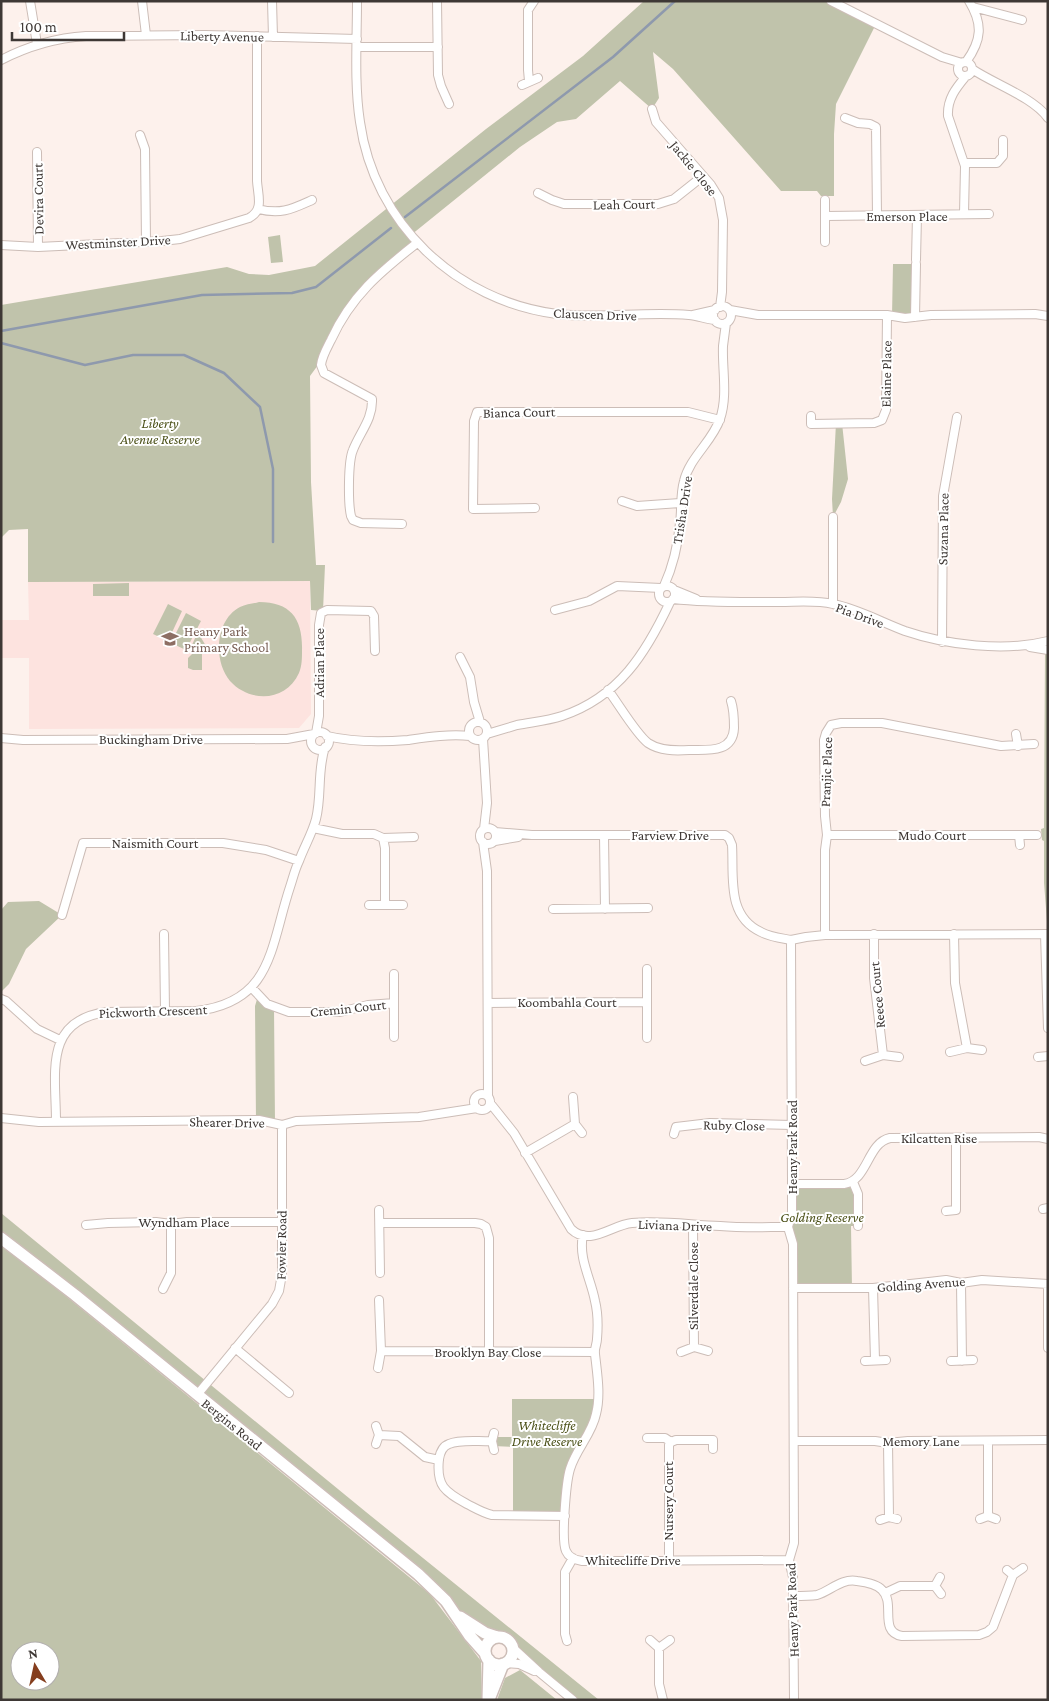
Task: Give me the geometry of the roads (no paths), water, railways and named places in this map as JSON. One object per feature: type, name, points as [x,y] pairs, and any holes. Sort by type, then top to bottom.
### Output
[{"type":"main road","name":"Bergins Road","points":[[1,1238],[75,1295],[418,1574],[438,1592],[487,1657]]},
{"type":"main road","name":"Bergins Road","points":[[457,1615],[485,1633],[497,1637]]},
{"type":"main road","points":[[497,1637],[509,1641],[513,1648],[512,1657],[504,1664],[488,1700],[488,1643],[497,1637]]},
{"type":"main road","points":[[487,1657],[498,1665],[504,1664]]},
{"type":"street","points":[[30,1],[37,44]]},
{"type":"street","points":[[142,1],[146,35]]},
{"type":"street","points":[[272,1],[273,36]]},
{"type":"street","name":"Clauscen Drive","points":[[357,1],[358,110],[366,152],[376,180],[398,218],[417,243],[445,268],[477,289],[502,300],[527,308],[558,314],[578,316],[689,316],[716,321],[721,324],[758,315]]},
{"type":"street","points":[[437,1],[439,80],[449,104]]},
{"type":"street","points":[[534,1],[528,10],[528,70],[526,83],[538,78]]},
{"type":"street","points":[[831,1],[1031,102],[1047,114]]},
{"type":"street","points":[[971,4],[1022,20]]},
{"type":"street","points":[[964,214],[964,163],[948,116],[948,103],[978,42],[978,18],[971,4]]},
{"type":"street","name":"Liberty Avenue","points":[[1,60],[37,44],[77,37],[146,35],[273,36],[438,47]]},
{"type":"street","points":[[257,36],[256,148],[258,209],[280,213],[312,200]]},
{"type":"street","name":"Jackie Close","points":[[652,109],[656,122],[703,176],[719,198],[722,208],[723,308]]},
{"type":"street","points":[[845,118],[858,123],[870,124],[877,130],[877,216]]},
{"type":"street","points":[[140,135],[145,149],[146,242]]},
{"type":"street","points":[[964,163],[997,163],[1003,156],[1003,140]]},
{"type":"street","name":"Devira Court","points":[[37,152],[38,247]]},
{"type":"street","name":"Leah Court","points":[[538,192],[564,204],[658,204],[674,199],[703,176]]},
{"type":"street","points":[[825,200],[825,242]]},
{"type":"street","name":"Westminster Drive","points":[[1,245],[38,247],[146,242],[180,238],[249,218],[258,209]]},
{"type":"street","name":"Emerson Place","points":[[826,216],[957,216],[964,214],[988,214]]},
{"type":"street","points":[[915,317],[917,216]]},
{"type":"street","points":[[402,524],[361,524],[353,520],[351,516],[350,459],[366,425],[372,406],[372,399],[324,374],[321,365],[338,324],[355,298],[381,272],[417,243]]},
{"type":"street","name":"Clauscen Drive","points":[[689,316],[723,308],[758,315],[887,315],[915,317],[931,315],[1035,314],[1048,316]]},
{"type":"street","name":"Trisha Drive","points":[[659,624],[661,592],[672,565],[680,528],[680,503],[684,482],[690,466],[720,420],[723,396],[723,346],[728,322],[723,308],[714,316],[723,346]]},
{"type":"street","name":"Clauscen Drive","points":[[1035,314],[1048,310]]},
{"type":"street","name":"Elaine Place","points":[[811,423],[874,423],[882,420],[886,410],[887,315]]},
{"type":"street","name":"Bianca Court","points":[[535,508],[473,509],[474,421],[477,412],[688,412],[720,420]]},
{"type":"street","name":"Suzana Place","points":[[942,642],[943,496],[957,417]]},
{"type":"street","points":[[622,501],[637,506],[680,503]]},
{"type":"street","points":[[833,517],[833,604]]},
{"type":"street","name":"Trisha Drive","points":[[672,565],[673,589]]},
{"type":"street","points":[[555,610],[589,601],[617,586],[661,592],[669,586],[673,589],[675,595],[671,600],[664,602],[661,592]]},
{"type":"street","name":"Pia Drive","points":[[673,589],[705,602]]},
{"type":"street","name":"Trisha Drive","points":[[484,730],[562,716],[587,705],[608,690],[637,662],[671,600]]},
{"type":"street","name":"Pia Drive","points":[[671,600],[705,602],[816,602],[833,604],[852,610],[906,631],[942,642],[971,645],[1013,645],[1048,641]]},
{"type":"street","name":"Adrian Place","points":[[320,734],[321,613],[327,610],[371,611],[374,616],[375,651]]},
{"type":"street","name":"Pia Drive","points":[[1013,645],[1048,650]]},
{"type":"street","points":[[460,657],[470,677],[474,702],[484,730],[487,803],[491,830],[496,836],[487,871]]},
{"type":"street","points":[[608,690],[647,742],[666,750],[713,749],[728,743],[734,735],[735,711],[731,701]]},
{"type":"street","points":[[474,702],[470,726],[472,738],[484,766]]},
{"type":"street","name":"Pranjic Place","points":[[825,935],[825,850],[827,835],[824,740],[828,728],[834,724],[882,723],[1007,747],[1034,744]]},
{"type":"street","points":[[356,740],[320,749],[314,746],[311,740],[320,734],[356,740],[406,740],[448,734],[470,726],[484,730]]},
{"type":"street","points":[[448,734],[472,738],[484,730]]},
{"type":"street","points":[[320,734],[328,741],[326,747]]},
{"type":"street","name":"Buckingham Drive","points":[[1,740],[287,739],[320,734]]},
{"type":"street","points":[[1016,734],[1018,746]]},
{"type":"street","name":"Buckingham Drive","points":[[287,739],[314,746]]},
{"type":"street","name":"Pickworth Crescent","points":[[60,1040],[74,1024],[93,1014],[107,1012],[196,1012],[217,1008],[236,1000],[252,988],[269,961],[279,921],[299,861],[313,828],[319,804],[319,770],[314,746]]},
{"type":"street","name":"Pickworth Crescent","points":[[319,770],[326,747]]},
{"type":"street","points":[[313,828],[342,834],[374,834],[383,838],[414,837]]},
{"type":"street","points":[[485,1104],[488,1003],[487,871],[483,842],[480,835],[491,830]]},
{"type":"street","name":"Farview Drive","points":[[491,830],[532,835],[727,836],[731,840],[732,845],[733,896],[739,912],[759,932],[791,940]]},
{"type":"street","name":"Farview Drive","points":[[493,842],[532,835]]},
{"type":"street","name":"Mudo Court","points":[[827,835],[1037,835]]},
{"type":"street","points":[[1020,835],[1020,845]]},
{"type":"street","points":[[604,836],[605,909]]},
{"type":"street","points":[[383,838],[386,848],[385,904]]},
{"type":"street","points":[[483,842],[487,844],[493,842]]},
{"type":"street","name":"Naismith Court","points":[[62,914],[84,843],[223,843],[266,850],[299,861]]},
{"type":"street","points":[[369,905],[403,905]]},
{"type":"street","points":[[553,909],[648,908]]},
{"type":"street","points":[[164,934],[166,1011]]},
{"type":"street","name":"Reece Court","points":[[874,934],[874,978],[883,1055]]},
{"type":"street","points":[[954,934],[955,982],[966,1048]]},
{"type":"street","points":[[791,940],[806,936],[825,935],[1047,934],[1048,1028]]},
{"type":"street","name":"Heany Park Road","points":[[791,940],[792,1212],[788,1227],[793,1244],[794,1543],[789,1560],[793,1572],[794,1700]]},
{"type":"street","points":[[647,969],[647,1038]]},
{"type":"street","name":"Cremin Court","points":[[394,974],[394,1037]]},
{"type":"street","name":"Cremin Court","points":[[252,988],[267,1004],[289,1012],[340,1012],[372,1004],[394,1003]]},
{"type":"street","points":[[1,999],[6,1001],[37,1029],[60,1040],[56,1054],[56,1122]]},
{"type":"street","name":"Koombahla Court","points":[[488,1003],[647,1002]]},
{"type":"street","points":[[950,1052],[966,1048],[982,1050]]},
{"type":"street","points":[[865,1061],[883,1055],[899,1057]]},
{"type":"street","points":[[1038,1057],[1048,1056]]},
{"type":"street","points":[[485,1104],[474,1104],[487,1071]]},
{"type":"street","points":[[475,1098],[481,1094],[485,1104],[506,1122],[572,1229],[583,1235]]},
{"type":"street","points":[[573,1097],[575,1124],[582,1133]]},
{"type":"street","name":"Shearer Drive","points":[[451,1111],[475,1098]]},
{"type":"street","name":"Shearer Drive","points":[[1,1118],[32,1122],[259,1120],[282,1125],[296,1121],[419,1117],[485,1104]]},
{"type":"street","points":[[525,1153],[575,1124]]},
{"type":"street","name":"Ruby Close","points":[[675,1127],[710,1124],[792,1125]]},
{"type":"street","name":"Fowler Road","points":[[197,1396],[272,1304],[278,1291],[282,1274],[282,1125]]},
{"type":"street","name":"Kilcatten Rise","points":[[852,1182],[858,1177],[883,1140],[893,1138],[1039,1137],[1048,1139]]},
{"type":"street","points":[[946,1211],[960,1211],[956,1138]]},
{"type":"street","points":[[792,1184],[844,1184],[852,1182],[858,1194],[858,1226]]},
{"type":"street","points":[[379,1210],[380,1273]]},
{"type":"street","name":"Wyndham Place","points":[[86,1225],[108,1222],[171,1224],[187,1222],[282,1222]]},
{"type":"street","points":[[380,1223],[475,1223],[486,1227],[489,1238],[489,1352]]},
{"type":"street","name":"Liviana Drive","points":[[583,1235],[597,1235],[624,1224],[634,1223],[730,1227],[788,1227]]},
{"type":"street","points":[[163,1289],[171,1273],[171,1224]]},
{"type":"street","name":"Silverdale Close","points":[[693,1224],[694,1347]]},
{"type":"street","name":"Whitecliffe Drive","points":[[583,1235],[581,1251],[595,1300],[597,1314],[595,1352],[597,1363],[597,1412],[570,1469],[566,1488],[565,1547],[567,1553],[573,1558],[582,1561],[789,1560]]},
{"type":"street","name":"Golding Avenue","points":[[793,1288],[873,1288],[946,1280],[961,1283],[982,1280],[1048,1286]]},
{"type":"street","points":[[961,1283],[962,1361]]},
{"type":"street","points":[[1048,1286],[1048,1348]]},
{"type":"street","points":[[873,1288],[875,1360]]},
{"type":"street","points":[[378,1368],[381,1352],[379,1300]]},
{"type":"street","name":"Silverdale Close","points":[[681,1352],[694,1347],[708,1351]]},
{"type":"street","points":[[235,1348],[289,1393]]},
{"type":"street","name":"Brooklyn Bay Close","points":[[381,1352],[595,1352]]},
{"type":"street","points":[[864,1361],[886,1360]]},
{"type":"street","points":[[951,1361],[973,1360]]},
{"type":"street","points":[[376,1426],[379,1435],[376,1444]]},
{"type":"street","points":[[713,1430],[713,1449]]},
{"type":"street","points":[[379,1435],[399,1436],[425,1457],[439,1460]]},
{"type":"street","points":[[494,1450],[493,1437],[450,1443],[442,1450],[439,1460],[439,1477],[445,1491],[482,1512],[498,1516],[565,1516]]},
{"type":"street","name":"Nursery Court","points":[[647,1438],[665,1438],[671,1442],[678,1440],[713,1440]]},
{"type":"street","points":[[988,1440],[984,1518],[996,1519]]},
{"type":"street","name":"Memory Lane","points":[[794,1441],[875,1441],[888,1443],[908,1441],[1048,1440]]},
{"type":"street","name":"Nursery Court","points":[[669,1560],[668,1450],[671,1442]]},
{"type":"street","points":[[888,1443],[889,1516]]},
{"type":"street","points":[[880,1520],[889,1516],[897,1519]]},
{"type":"street","points":[[567,1641],[564,1629],[565,1572],[573,1558]]},
{"type":"street","points":[[793,1596],[815,1595],[850,1580],[876,1586],[885,1592],[888,1603],[888,1624],[890,1630],[896,1634],[902,1636],[979,1635],[993,1627],[1010,1573],[1023,1568]]},
{"type":"street","points":[[935,1586],[940,1577]]},
{"type":"street","points":[[885,1592],[900,1586],[935,1586]]},
{"type":"street","points":[[935,1586],[941,1594]]},
{"type":"street","points":[[554,1629],[564,1629]]},
{"type":"street","points":[[650,1640],[659,1648],[659,1684],[663,1700]]},
{"type":"street","points":[[659,1648],[670,1640]]},
{"type":"street","points":[[513,1648],[573,1700]]},
{"type":"street","points":[[504,1664],[519,1664],[539,1672]]},
{"type":"waterway","points":[[405,217],[613,57],[675,1]]},
{"type":"waterway","points":[[1,331],[202,295],[292,293],[316,287],[391,228]]},
{"type":"waterway","points":[[1,343],[85,365],[133,355],[184,355],[224,373],[260,407],[273,469],[273,542]]},
{"type":"place","name":"Heany Park Primary School","points":[[170,639]]},
{"type":"park label","name":"Liberty Avenue Reserve","points":[[160,432]]},
{"type":"park label","name":"Golding Reserve","points":[[822,1217]]},
{"type":"park label","name":"Whitecliffe Drive Reserve","points":[[547,1434]]}]
